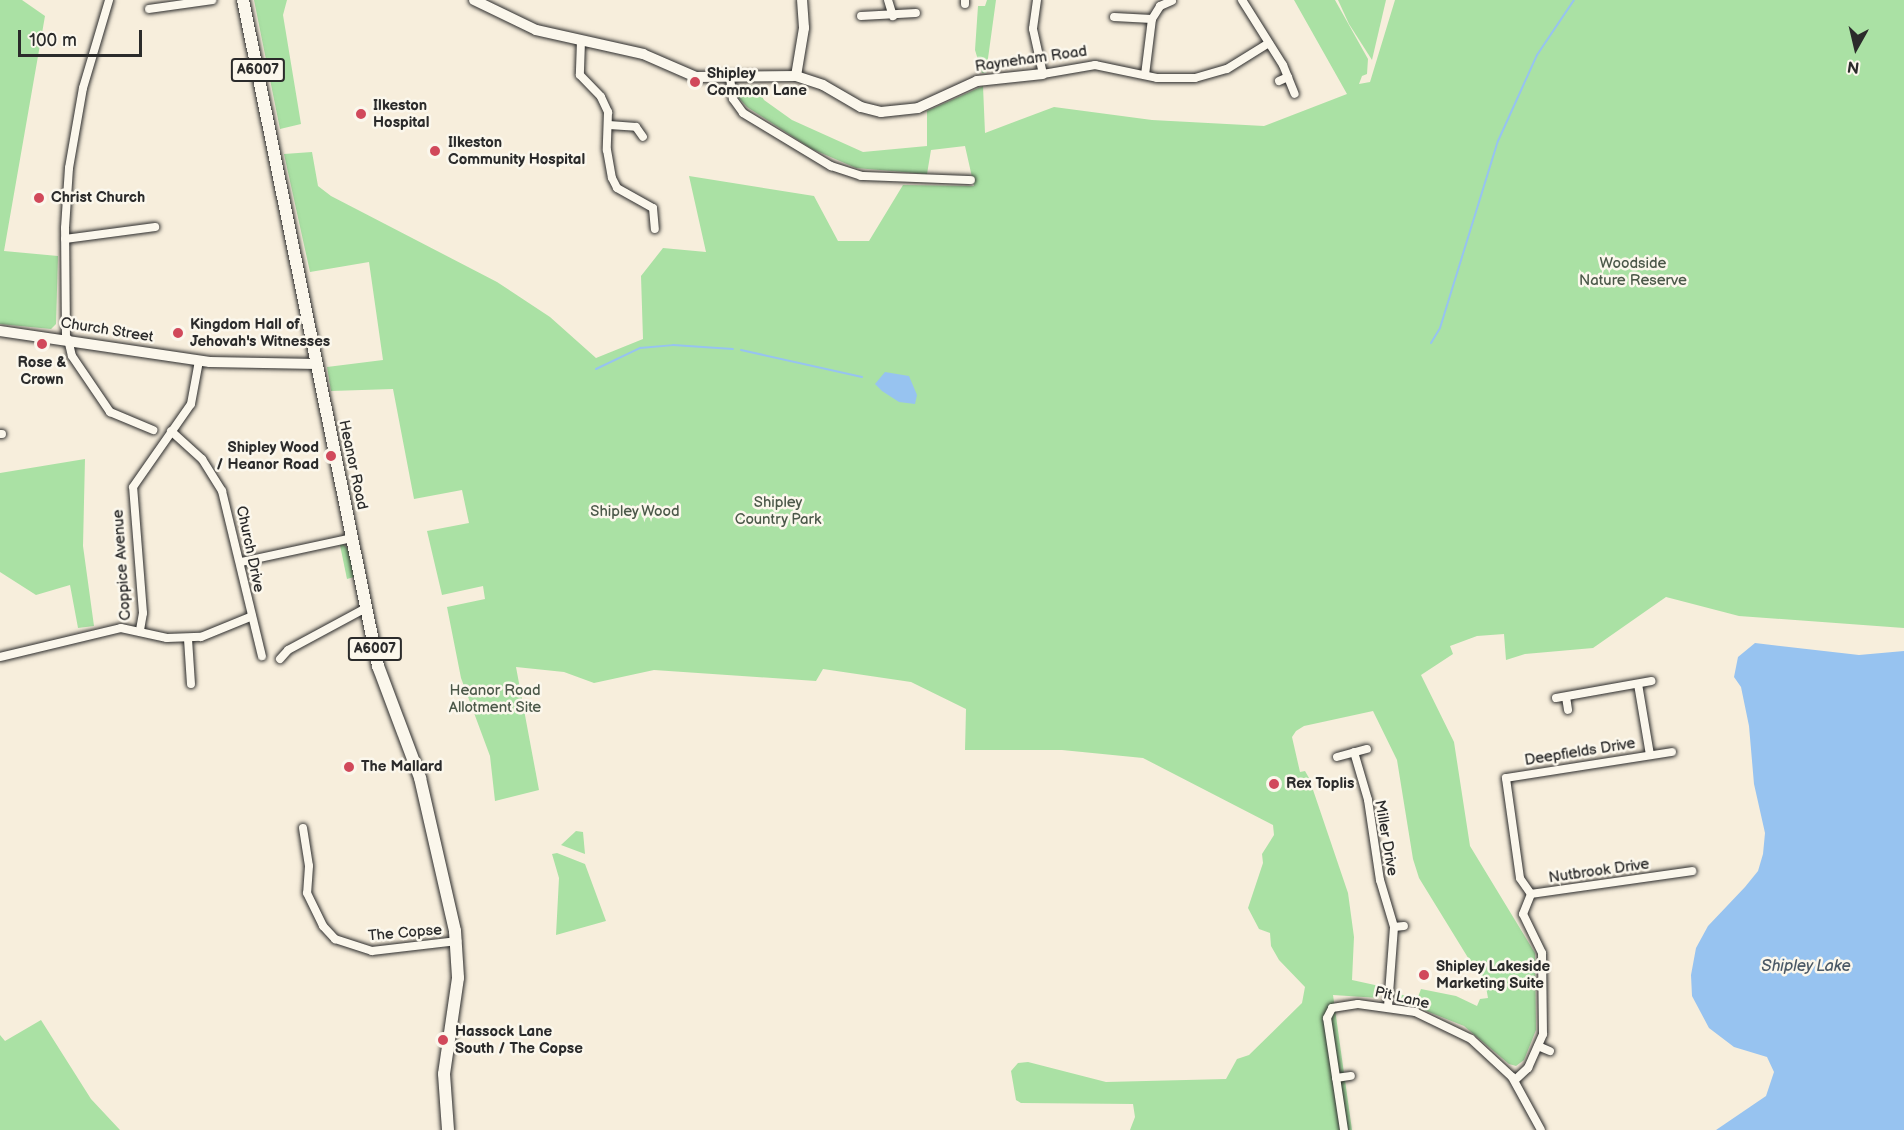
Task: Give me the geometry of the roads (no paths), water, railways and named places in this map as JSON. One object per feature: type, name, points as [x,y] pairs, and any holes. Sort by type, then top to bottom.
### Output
[{"type":"main road","name":"Heanor Road","points":[[243,0],[366,608],[387,694],[420,778],[432,818],[456,935]]},
{"type":"main road","name":"A6007","points":[[448,1130],[444,1074],[458,978],[456,935]]},
{"type":"street","points":[[110,0],[76,123],[65,239],[67,338],[72,356],[110,412],[153,430]]},
{"type":"street","points":[[149,9],[212,0]]},
{"type":"street","points":[[474,0],[536,30],[643,54],[696,77],[730,78],[733,99],[743,113],[831,166],[861,176],[971,180]]},
{"type":"street","points":[[796,76],[804,28],[802,0]]},
{"type":"street","points":[[888,0],[893,16]]},
{"type":"street","points":[[1037,0],[1034,29],[1043,74]]},
{"type":"street","points":[[1242,0],[1269,43],[1295,94]]},
{"type":"street","points":[[1145,75],[1152,19],[1158,8],[1172,1]]},
{"type":"street","points":[[1252,16],[1261,10]]},
{"type":"street","points":[[861,16],[916,13]]},
{"type":"street","points":[[1114,16],[1152,19]]},
{"type":"street","points":[[581,40],[579,72],[604,101],[609,125],[607,150],[614,184],[659,211],[655,230]]},
{"type":"street","name":"Rayneham Road","points":[[730,78],[796,76],[823,85],[861,107],[890,113],[918,108],[976,81],[1043,74],[1095,65],[1176,79],[1206,76],[1239,64],[1269,43]]},
{"type":"street","points":[[1279,81],[1288,77]]},
{"type":"street","points":[[609,125],[636,127],[643,137]]},
{"type":"street","points":[[65,239],[155,227]]},
{"type":"street","name":"Church Street","points":[[0,331],[67,338],[199,361],[258,366],[317,364]]},
{"type":"street","name":"Coppice Avenue","points":[[199,361],[194,396],[137,476],[132,492],[143,613],[140,630],[158,637],[188,639],[233,627],[250,617]]},
{"type":"street","name":"Church Drive","points":[[171,431],[202,459],[218,483],[230,513],[250,617],[262,656]]},
{"type":"street","points":[[241,562],[352,538]]},
{"type":"street","points":[[280,659],[288,650],[366,608]]},
{"type":"street","points":[[0,657],[86,634],[127,627],[140,630]]},
{"type":"street","points":[[188,639],[191,684]]},
{"type":"street","points":[[1556,698],[1652,681]]},
{"type":"street","points":[[1638,684],[1650,755]]},
{"type":"street","points":[[1566,697],[1568,710]]},
{"type":"street","points":[[1337,757],[1366,749]]},
{"type":"street","name":"Miller Drive","points":[[1354,752],[1368,800],[1380,880],[1394,927],[1388,1006]]},
{"type":"street","name":"Deepfields Drive","points":[[1531,894],[1520,878],[1506,778],[1672,752]]},
{"type":"street","name":"The Copse","points":[[303,828],[311,901],[329,933],[372,951],[456,935]]},
{"type":"street","points":[[293,847],[303,844]]},
{"type":"street","name":"Nutbrook Drive","points":[[1515,1080],[1527,1068],[1543,1034],[1544,969],[1540,946],[1523,914],[1531,894],[1692,871]]},
{"type":"street","points":[[1394,927],[1404,926]]},
{"type":"street","name":"Pit Lane","points":[[1344,1130],[1327,1022],[1330,1010],[1348,1004],[1388,1006],[1457,1030],[1483,1048],[1515,1080],[1541,1130]]},
{"type":"street","points":[[1538,1046],[1550,1051]]},
{"type":"street","points":[[1336,1078],[1352,1076]]},
{"type":"water","points":[[885,372],[909,376],[917,395],[915,404],[899,402],[875,384]]},
{"type":"water","name":"Shipley Lake","points":[[1755,643],[1859,655],[1904,651],[1904,1130],[1716,1130],[1766,1096],[1774,1072],[1767,1057],[1734,1047],[1709,1028],[1692,996],[1691,975],[1696,948],[1708,926],[1758,871],[1763,854],[1765,833],[1754,784],[1749,726],[1741,687],[1734,677],[1738,657]]},
{"type":"waterway","points":[[1431,343],[1440,328],[1498,141],[1537,55],[1574,0]]},
{"type":"waterway","points":[[596,369],[640,348],[673,345],[733,349]]},
{"type":"waterway","points":[[741,350],[862,377]]},
{"type":"place","name":"Shipley Common Lane","points":[[695,82]]},
{"type":"place","name":"Ilkeston Hospital","points":[[361,114]]},
{"type":"place","name":"Ilkeston Community Hospital","points":[[435,151]]},
{"type":"place","name":"Christ Church","points":[[39,198]]},
{"type":"place","name":"Kingdom Hall of Jehovah's Witnesses","points":[[178,333]]},
{"type":"place","name":"Rose & Crown","points":[[42,344]]},
{"type":"place","name":"Shipley Wood / Heanor Road","points":[[331,456]]},
{"type":"place","name":"The Mallard","points":[[349,767]]},
{"type":"place","name":"Rex Toplis","points":[[1274,784]]},
{"type":"place","name":"Shipley Lakeside Marketing Suite","points":[[1424,975]]},
{"type":"place","name":"Hassock Lane South / The Copse","points":[[443,1040]]},
{"type":"park label","name":"Woodside Nature Reserve","points":[[1633,272]]},
{"type":"park label","name":"Shipley Country Park","points":[[778,510]]},
{"type":"park label","name":"Shipley Wood","points":[[635,512]]},
{"type":"park label","name":"Heanor Road Allotment Site","points":[[495,698]]}]
